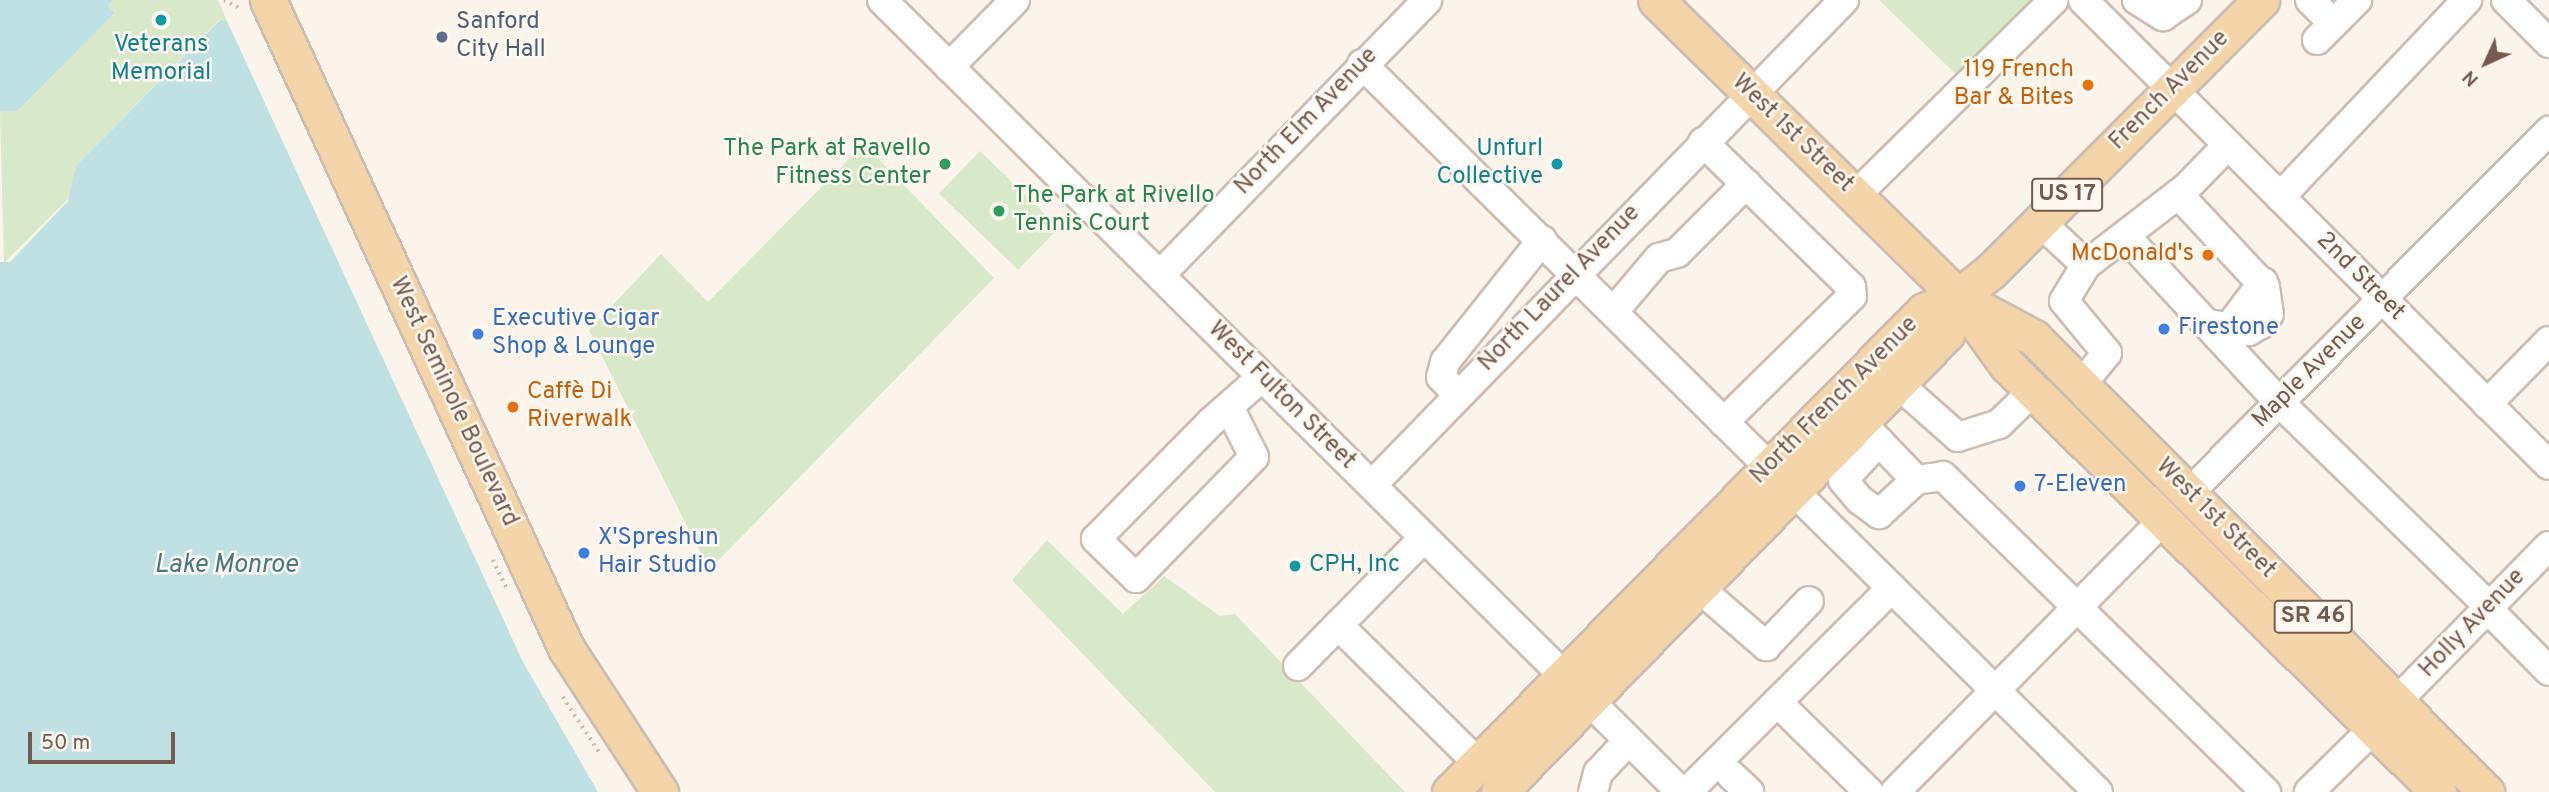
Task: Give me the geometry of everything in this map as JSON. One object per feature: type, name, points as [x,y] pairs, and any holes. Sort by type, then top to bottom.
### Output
[{"type":"main road","name":"West Seminole Boulevard","points":[[268,0],[566,648],[660,792]]},
{"type":"main road","name":"West 1st Street","points":[[1656,0],[1958,296],[2033,391],[2438,792]]},
{"type":"main road","name":"French Avenue","points":[[1958,296],[2040,222],[2260,0]]},
{"type":"main road","name":"West 1st Street","points":[[1958,296],[2034,338],[2478,783]]},
{"type":"main road","name":"North French Avenue","points":[[1450,792],[1478,763],[1576,690],[1699,587],[1796,491],[1870,432],[1898,384],[1946,334],[1958,296]]},
{"type":"main road","name":"North French Avenue","points":[[1499,792],[1576,690],[1770,466],[1924,311],[1958,296]]},
{"type":"main road","points":[[2302,657],[2329,660],[2365,695],[2397,701]]},
{"type":"main road","points":[[2373,729],[2410,736],[2441,766],[2478,783]]},
{"type":"street","name":"West Fulton Street","points":[[882,0],[1681,792]]},
{"type":"street","points":[[949,67],[1015,0]]},
{"type":"street","name":"North Elm Avenue","points":[[1160,275],[1427,0]]},
{"type":"street","name":"North Laurel Avenue","points":[[1372,485],[1574,272],[1844,0]]},
{"type":"street","points":[[1855,196],[2054,0]]},
{"type":"street","name":"2nd Street","points":[[2083,0],[2549,465]]},
{"type":"street","points":[[2137,0],[2163,16],[2188,0]]},
{"type":"street","points":[[2310,0],[2325,32],[2357,0]]},
{"type":"street","points":[[2280,197],[2468,0]]},
{"type":"street","points":[[2506,0],[2549,43]]},
{"type":"street","points":[[1362,64],[2098,792]]},
{"type":"street","name":"Maple Avenue","points":[[2189,493],[2549,131]]},
{"type":"street","points":[[1703,142],[1851,287],[1852,296],[1724,422]]},
{"type":"street","points":[[2081,386],[2107,353],[2064,301],[2087,265],[2178,194],[2228,145]]},
{"type":"street","points":[[1614,311],[1659,258],[1677,253],[1746,184]]},
{"type":"street","points":[[2178,194],[2263,282],[2222,326]]},
{"type":"street","points":[[2040,222],[2087,265]]},
{"type":"street","points":[[2126,237],[2222,326],[2254,374],[2279,402],[2489,608],[2549,671]]},
{"type":"street","points":[[1458,395],[1441,377],[1445,362],[1542,240]]},
{"type":"street","points":[[2487,404],[2549,341]]},
{"type":"street","points":[[1230,407],[1254,457],[1136,578],[1096,539],[1230,407],[1262,377]]},
{"type":"street","points":[[1898,384],[1958,437],[1999,424],[2033,391]]},
{"type":"street","points":[[1916,480],[1870,432],[1843,480],[1860,500],[1879,513],[1916,480],[1943,476],[2266,792]]},
{"type":"street","points":[[1832,528],[1860,500]]},
{"type":"street","points":[[1895,792],[2163,520]]},
{"type":"street","points":[[1297,666],[1424,538]]},
{"type":"street","name":"Holly Avenue","points":[[2397,701],[2549,546]]},
{"type":"street","points":[[1699,587],[1766,646],[1809,601]]},
{"type":"street","points":[[1687,792],[1892,588]]},
{"type":"street","points":[[1338,625],[1478,763]]},
{"type":"street","points":[[1777,702],[1866,791]]},
{"type":"street","points":[[2309,792],[2373,729]]},
{"type":"street","points":[[1593,792],[1598,773],[1628,740]]},
{"type":"green space","points":[[113,0],[218,0],[227,21],[219,20],[76,166],[73,194],[4,263],[0,111],[18,111],[115,13],[108,6]]},
{"type":"green space","points":[[1879,0],[2043,0],[1964,82]]},
{"type":"green space","points":[[864,144],[994,278],[709,570],[589,330],[661,254],[708,302]]},
{"type":"green space","name":"The Park at Rivello Tennis Court","points":[[980,151],[1059,227],[1018,270],[939,193]]},
{"type":"green space","points":[[1047,540],[1123,614],[1164,576],[1220,616],[1235,614],[1405,792],[1215,792],[1012,580]]},
{"type":"water","points":[[0,0],[113,0],[108,6],[115,13],[18,111],[0,111]]},
{"type":"water","name":"Lake Monroe","points":[[220,20],[227,21],[523,662],[598,792],[0,792],[0,262],[10,262],[68,201],[76,166]]},
{"type":"place","name":"Veterans Memorial","points":[[161,20]]},
{"type":"place","name":"Sanford City Hall","points":[[442,37]]},
{"type":"place","name":"119 French Bar & Bites","points":[[2088,85]]},
{"type":"place","name":"The Park at Ravello Fitness Center","points":[[945,164]]},
{"type":"place","name":"Unfurl Collective","points":[[1557,164]]},
{"type":"place","name":"The Park at Rivello Tennis Court","points":[[999,211]]},
{"type":"place","name":"McDonald's","points":[[2208,255]]},
{"type":"place","name":"Firestone","points":[[2164,329]]},
{"type":"place","name":"Executive Cigar Shop & Lounge","points":[[478,334]]},
{"type":"place","name":"Caffè Di Riverwalk","points":[[513,407]]},
{"type":"place","name":"7-Eleven","points":[[2020,486]]},
{"type":"place","name":"X'Spreshun Hair Studio","points":[[584,553]]},
{"type":"place","name":"CPH, Inc","points":[[1295,566]]}]
